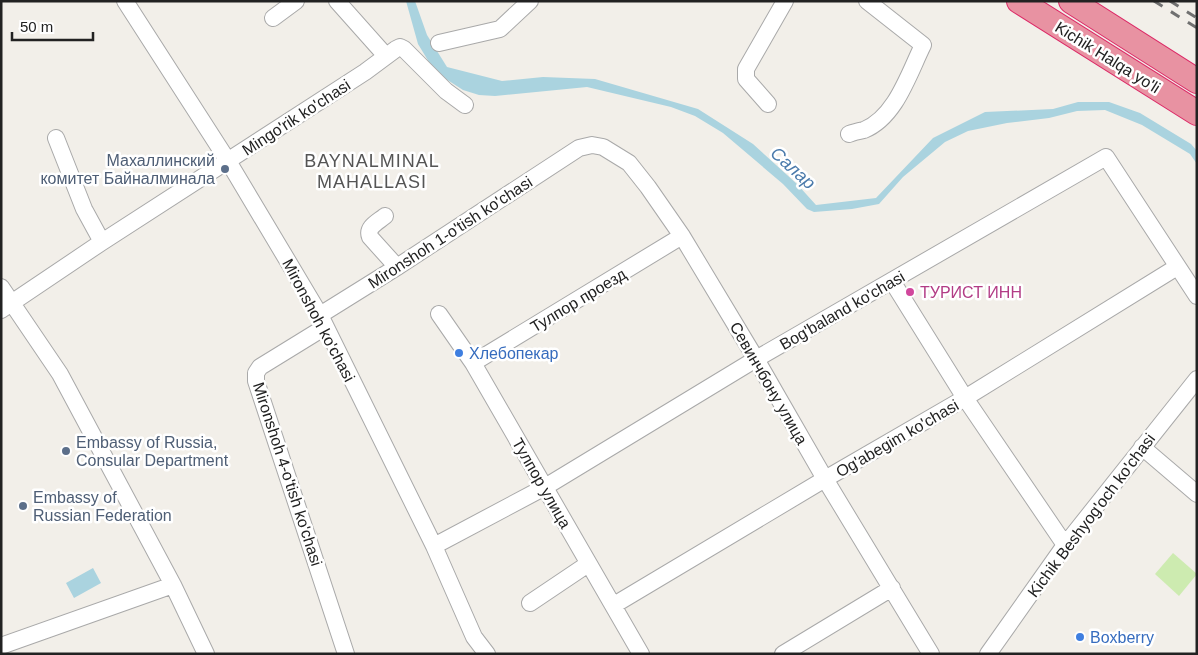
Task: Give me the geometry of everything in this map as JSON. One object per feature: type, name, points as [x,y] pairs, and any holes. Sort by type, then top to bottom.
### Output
[{"type":"highway","name":"Kichik Halqa yo'li","points":[[1018,1],[1197,113]]},
{"type":"highway","name":"Kichik Halqa yo'li","points":[[1071,1],[1197,81]]},
{"type":"street","name":"Mironshoh ko'chasi","points":[[125,1],[228,161],[322,321],[434,546],[474,637],[487,654]]},
{"type":"street","points":[[273,18],[296,1]]},
{"type":"street","points":[[337,1],[386,56]]},
{"type":"street","points":[[439,44],[500,29],[530,1]]},
{"type":"street","points":[[768,104],[746,79],[746,69],[785,1]]},
{"type":"street","points":[[849,134],[865,129],[884,116],[897,98],[923,45],[867,1]]},
{"type":"street","name":"Mingo'rik ko'chasi","points":[[7,307],[102,242],[365,72],[400,47],[414,58],[446,91],[465,105]]},
{"type":"street","points":[[56,138],[84,210],[102,242]]},
{"type":"street","name":"Севинчбону улица","points":[[579,148],[592,145],[603,147],[629,163],[648,186],[682,236],[930,654]]},
{"type":"street","name":"Mironshoh 1-o'tish ko'chasi","points":[[322,321],[398,268],[579,148]]},
{"type":"street","name":"Bog'baland ko'chasi","points":[[434,546],[545,487],[756,359],[1106,157],[1197,296]]},
{"type":"street","points":[[385,216],[370,228],[368,233],[370,238],[398,268]]},
{"type":"street","name":"Тулпор проезд","points":[[474,363],[682,236]]},
{"type":"street","name":"Og'abegim ko'chasi","points":[[614,605],[965,398],[1177,267]]},
{"type":"street","points":[[892,281],[965,398],[1065,545]]},
{"type":"street","points":[[1,287],[7,307],[60,374],[173,585],[206,654]]},
{"type":"street","name":"Тулпор улица","points":[[439,314],[474,363],[641,654]]},
{"type":"street","name":"Mironshoh 4-o'tish ko'chasi","points":[[322,321],[260,367],[256,373],[256,381],[346,654]]},
{"type":"street","name":"Kichik Beshyog'och ko'chasi","points":[[988,654],[1065,545],[1197,379]]},
{"type":"street","points":[[1142,447],[1197,494]]},
{"type":"street","points":[[530,603],[588,564]]},
{"type":"street","points":[[1,646],[173,585]]},
{"type":"street","points":[[783,654],[892,588]]},
{"type":"green space","points":[[1173,553],[1197,574],[1179,596],[1155,574]]},
{"type":"water","name":"Салар","points":[[406,1],[415,1],[427,35],[447,67],[502,81],[543,77],[595,79],[698,109],[753,144],[797,184],[816,205],[876,198],[933,138],[985,112],[1053,109],[1078,102],[1109,102],[1140,113],[1191,144],[1197,151],[1197,164],[1190,154],[1142,125],[1105,110],[1077,111],[1049,118],[1007,123],[968,131],[945,142],[903,177],[879,204],[852,209],[814,212],[807,209],[783,184],[723,133],[695,116],[671,107],[587,87],[495,96],[479,95],[463,90],[435,72],[418,44]]},
{"type":"water","points":[[93,568],[101,583],[74,598],[66,583]]},
{"type":"railway","points":[[1154,1],[1197,28]]},
{"type":"railway","points":[[1170,1],[1197,18]]},
{"type":"place","name":"Махаллинский комитет Байналминала","points":[[225,169]]},
{"type":"place","name":"ТУРИСТ ИНН","points":[[910,292]]},
{"type":"place","name":"Хлебопекар","points":[[459,353]]},
{"type":"place","name":"Embassy of Russia, Consular Department","points":[[66,451]]},
{"type":"place","name":"Embassy of Russian Federation","points":[[23,506]]},
{"type":"place","name":"Boxberry","points":[[1080,637]]},
{"type":"district","name":"BAYNALMINAL MAHALLASI","points":[[372,171]]}]
